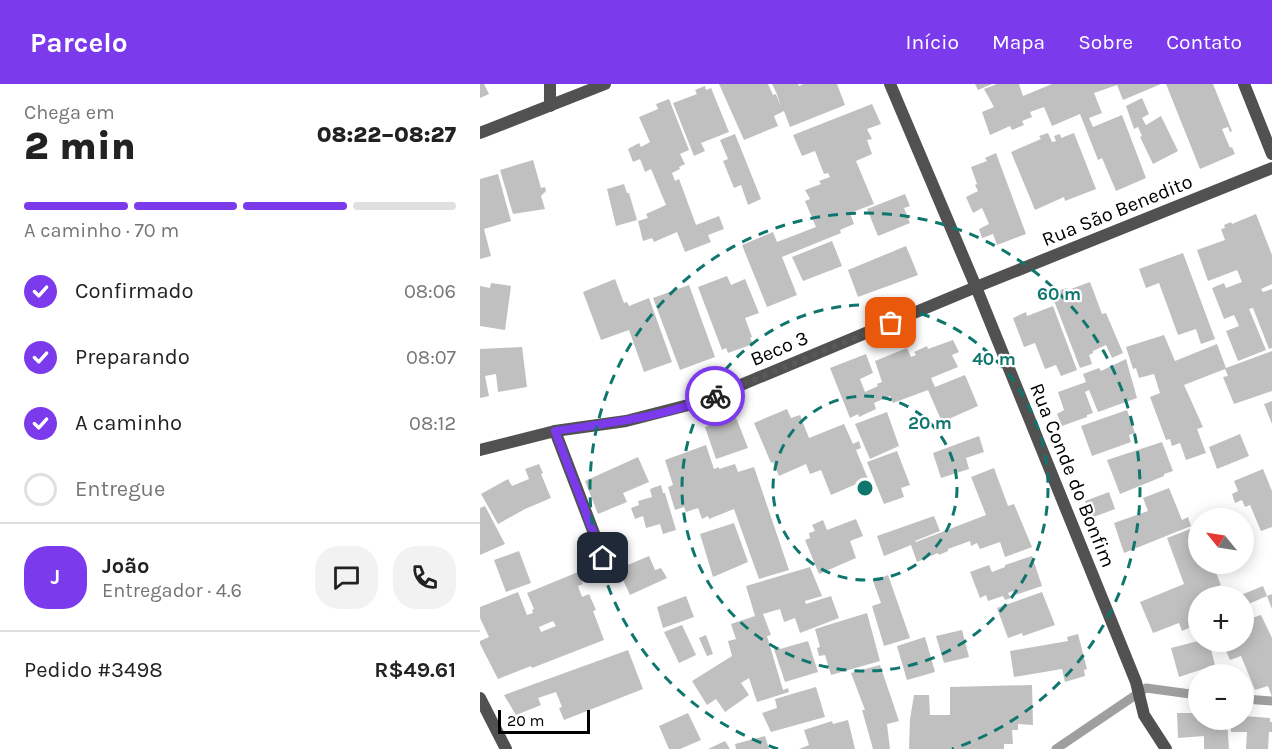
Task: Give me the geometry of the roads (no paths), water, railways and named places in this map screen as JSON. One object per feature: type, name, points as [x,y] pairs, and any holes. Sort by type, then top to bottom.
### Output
[{"type":"street","points":[[550,84],[550,106]]},
{"type":"street","points":[[480,133],[605,84]]},
{"type":"street","name":"Rua Conde do Bonfim","points":[[891,84],[1136,682],[1144,715],[1166,749]]},
{"type":"street","points":[[1244,84],[1272,154]]},
{"type":"street","name":"Rua São Benedito","points":[[976,287],[1272,168]]},
{"type":"street","name":"Beco 3","points":[[480,450],[555,431],[626,421],[700,402],[976,287]]},
{"type":"street","points":[[555,431],[603,558]]},
{"type":"street","points":[[480,698],[506,749]]},
{"type":"waterway","points":[[1056,749],[1146,688],[1188,694]]},
{"type":"waterway","points":[[1254,700],[1272,701]]}]
